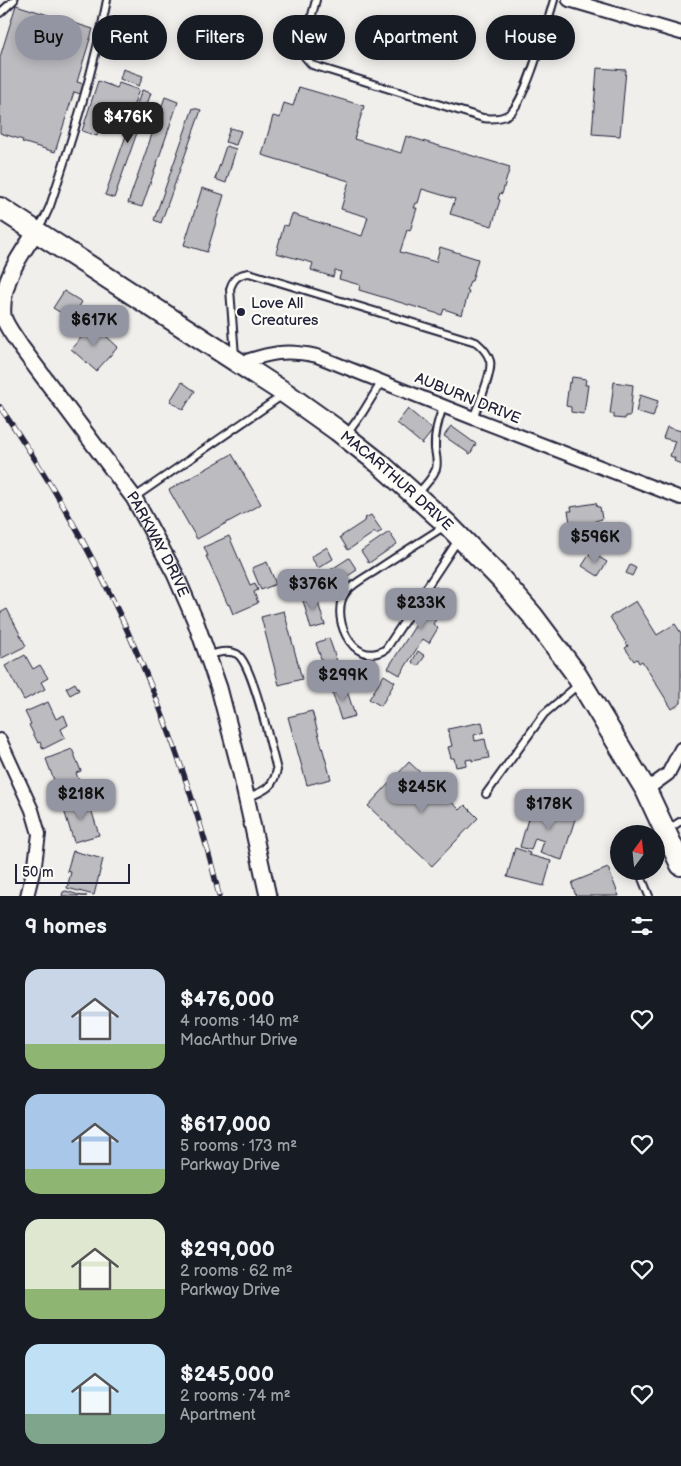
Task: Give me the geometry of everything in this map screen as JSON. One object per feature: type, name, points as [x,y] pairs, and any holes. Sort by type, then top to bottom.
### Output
[{"type":"main road","name":"MACARTHUR DRIVE","points":[[0,208],[285,393],[346,436],[454,530],[532,615],[574,671],[646,790],[668,830],[681,865]]},
{"type":"street","points":[[569,0],[681,33]]},
{"type":"street","name":"PARKWAY DRIVE","points":[[36,232],[6,278],[1,304],[4,318],[21,347],[134,498],[175,574],[195,620],[219,688],[247,798],[268,896]]},
{"type":"street","name":"AUBURN DRIVE","points":[[237,362],[284,351],[317,356],[443,407],[681,498]]},
{"type":"street","points":[[0,740],[32,810],[39,834],[35,864],[27,896]]},
{"type":"street","points":[[646,790],[668,774],[681,749]]},
{"type":"lane","points":[[0,13],[14,0]]},
{"type":"lane","points":[[36,232],[50,206],[74,135],[93,64],[107,0]]},
{"type":"lane","points":[[316,0],[304,45],[305,57],[312,65],[483,118],[492,119],[509,114],[516,107],[524,92],[554,0]]},
{"type":"lane","points":[[237,362],[230,289],[236,278],[242,274],[249,273],[476,342],[483,348],[491,362],[490,371],[473,418]]},
{"type":"lane","points":[[346,436],[382,382]]},
{"type":"lane","points":[[134,498],[285,393]]},
{"type":"lane","points":[[416,495],[429,481],[435,470],[437,460],[435,450],[436,434],[443,407]]},
{"type":"lane","points":[[454,530],[386,649],[374,654],[368,654],[362,653],[355,648],[345,633],[340,611],[346,592],[370,574],[454,530]]},
{"type":"lane","points":[[207,656],[224,651],[237,654],[246,665],[255,689],[276,770],[274,782],[247,798]]},
{"type":"lane","points":[[486,794],[544,714],[581,683]]},
{"type":"lane","points":[[643,880],[649,896]]},
{"type":"building","points":[[16,5],[48,15],[15,15],[15,60],[82,60],[82,26],[92,29],[77,82],[84,84],[81,94],[74,92],[55,152],[0,133],[0,57]]},
{"type":"building","points":[[597,68],[626,70],[620,136],[592,134]]},
{"type":"building","points":[[123,69],[143,76],[139,86],[120,79]]},
{"type":"building","points":[[98,81],[117,88],[119,83],[139,90],[127,123],[108,116],[110,112],[106,111],[97,136],[82,131]]},
{"type":"building","points":[[299,87],[364,106],[354,139],[401,153],[406,136],[510,167],[502,194],[500,193],[498,199],[500,200],[492,226],[450,214],[455,199],[422,189],[418,203],[416,203],[414,208],[417,208],[410,231],[407,230],[400,252],[436,262],[440,247],[478,259],[472,281],[470,281],[467,290],[469,291],[462,315],[444,309],[442,315],[359,290],[360,285],[339,279],[341,272],[335,270],[333,277],[311,270],[313,263],[276,253],[284,225],[288,226],[292,214],[362,236],[368,217],[341,209],[349,181],[262,155],[273,116],[280,118],[284,103],[293,106]]},
{"type":"building","points":[[142,90],[151,93],[114,198],[105,195]]},
{"type":"building","points":[[165,97],[178,102],[142,207],[128,203]]},
{"type":"building","points":[[193,108],[201,110],[161,223],[154,220]]},
{"type":"building","points":[[230,128],[241,131],[236,145],[225,142]]},
{"type":"building","points":[[226,146],[236,149],[226,183],[215,179]]},
{"type":"building","points":[[202,188],[224,195],[207,252],[184,245]]},
{"type":"building","points":[[64,291],[82,302],[71,319],[53,308]]},
{"type":"building","points":[[88,322],[92,323],[118,347],[96,371],[71,349],[85,333],[81,330]]},
{"type":"building","points":[[572,377],[586,379],[585,385],[588,385],[584,414],[571,412],[571,407],[566,406],[569,382],[571,383]]},
{"type":"building","points":[[182,382],[195,391],[183,410],[170,401]]},
{"type":"building","points":[[614,382],[633,385],[630,416],[625,416],[625,419],[614,418],[614,414],[610,414]]},
{"type":"building","points":[[640,395],[658,401],[653,417],[636,412]]},
{"type":"building","points":[[408,409],[433,430],[422,444],[397,423]]},
{"type":"building","points":[[451,426],[476,444],[470,454],[444,436]]},
{"type":"building","points":[[667,427],[681,431],[681,464],[674,461],[675,458],[670,456],[675,441],[663,438]]},
{"type":"building","points":[[232,454],[261,504],[197,539],[169,490]]},
{"type":"building","points":[[596,503],[597,507],[600,507],[602,519],[595,521],[600,542],[585,545],[583,536],[576,537],[573,521],[570,522],[568,511],[572,511],[571,507]]},
{"type":"building","points":[[371,515],[382,531],[376,534],[375,532],[348,550],[340,537]]},
{"type":"building","points":[[389,532],[397,544],[369,563],[361,551]]},
{"type":"building","points":[[229,536],[250,585],[255,583],[258,590],[254,592],[258,603],[233,614],[206,556],[208,556],[204,547]]},
{"type":"building","points":[[327,547],[333,559],[318,568],[311,557]]},
{"type":"building","points":[[591,552],[607,562],[598,576],[582,566]]},
{"type":"building","points":[[349,558],[357,570],[329,588],[321,576]]},
{"type":"building","points":[[267,562],[276,584],[261,590],[252,568]]},
{"type":"building","points":[[630,565],[636,568],[632,576],[626,573]]},
{"type":"building","points":[[436,587],[451,596],[433,624],[438,628],[429,643],[423,639],[400,675],[388,668],[426,609],[421,606],[429,594],[431,596]]},
{"type":"building","points":[[315,593],[325,625],[311,629],[302,597]]},
{"type":"building","points":[[636,601],[657,635],[675,624],[681,633],[681,703],[672,709],[642,661],[639,663],[637,659],[634,661],[625,648],[628,646],[610,617]]},
{"type":"building","points":[[7,609],[26,646],[0,659],[0,613]]},
{"type":"building","points":[[284,611],[302,679],[279,685],[261,617]]},
{"type":"building","points":[[329,638],[340,670],[326,674],[316,643]]},
{"type":"building","points":[[418,651],[425,656],[418,666],[412,662]]},
{"type":"building","points":[[25,655],[33,669],[40,665],[48,678],[41,682],[45,689],[24,700],[5,666]]},
{"type":"building","points":[[384,675],[395,682],[381,706],[369,699]]},
{"type":"building","points":[[75,683],[79,690],[70,695],[66,688]]},
{"type":"building","points":[[345,684],[355,716],[341,720],[331,688]]},
{"type":"building","points":[[48,702],[56,719],[64,715],[68,725],[61,729],[65,738],[43,749],[29,725],[31,724],[25,712]]},
{"type":"building","points":[[312,711],[331,779],[307,785],[288,717]]},
{"type":"building","points":[[482,722],[484,732],[474,735],[475,741],[485,739],[489,758],[472,761],[472,759],[466,760],[467,765],[456,767],[448,747],[452,746],[448,729]]},
{"type":"building","points":[[72,749],[81,771],[76,773],[83,791],[65,798],[58,781],[55,783],[46,759]]},
{"type":"building","points":[[409,762],[460,810],[465,805],[478,818],[432,866],[368,806]]},
{"type":"building","points":[[88,799],[99,835],[74,842],[63,807]]},
{"type":"building","points":[[543,805],[576,816],[562,860],[540,853],[544,841],[535,838],[531,850],[520,847],[531,808],[541,811]]},
{"type":"building","points":[[515,848],[530,853],[529,855],[551,861],[544,886],[507,877]]},
{"type":"building","points":[[73,851],[103,859],[94,895],[67,888],[71,872],[67,871]]},
{"type":"building","points":[[608,868],[610,880],[613,880],[619,896],[576,896],[572,885],[573,882]]},
{"type":"building","points":[[66,891],[82,896],[62,896],[63,892]]},
{"type":"railway","points":[[0,407],[55,492],[104,581],[126,627],[165,721],[182,769],[202,832],[219,896]]},
{"type":"place","name":"Love All Creatures","points":[[241,312]]}]
